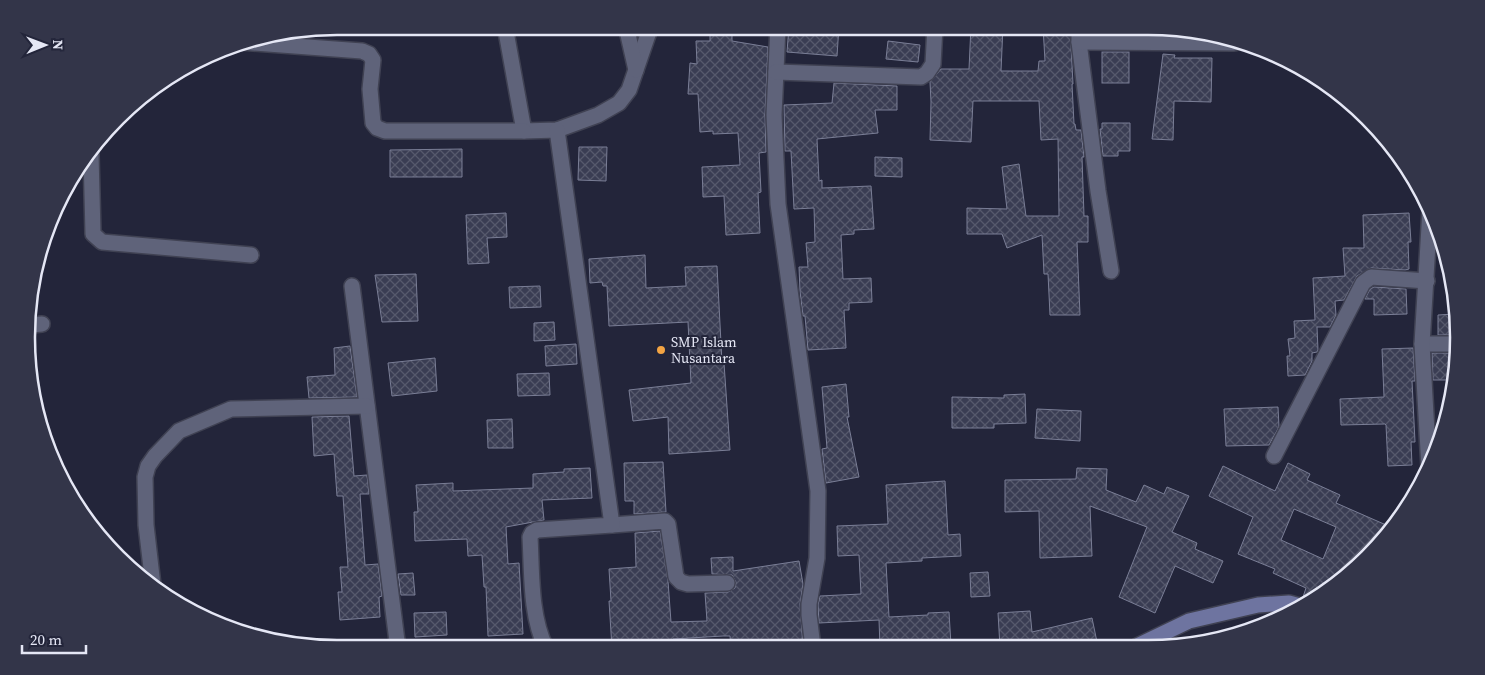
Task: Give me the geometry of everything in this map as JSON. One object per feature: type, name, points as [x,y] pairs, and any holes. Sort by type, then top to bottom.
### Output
[{"type":"street","points":[[507,35],[524,131]]},
{"type":"street","points":[[628,35],[636,70]]},
{"type":"street","points":[[265,44],[362,51],[369,54],[373,60],[370,89],[373,123],[377,128],[385,131],[524,131],[556,130],[598,115],[619,103],[629,90],[648,35]]},
{"type":"street","points":[[778,35],[774,116],[778,204],[818,491],[817,558],[809,604],[812,640]]},
{"type":"street","points":[[776,72],[921,77],[933,64],[935,35]]},
{"type":"street","points":[[1079,35],[1110,271]]},
{"type":"street","points":[[1079,42],[1220,44]]},
{"type":"street","points":[[556,130],[612,525]]},
{"type":"street","points":[[91,162],[93,234],[102,242],[252,255]]},
{"type":"street","points":[[1429,228],[1422,344],[1431,442]]},
{"type":"street","points":[[1274,456],[1363,283],[1371,277],[1427,281]]},
{"type":"street","points":[[352,286],[397,640]]},
{"type":"street","points":[[1422,344],[1450,344]]},
{"type":"street","points":[[152,576],[146,526],[145,477],[148,466],[154,456],[179,431],[231,409],[367,406]]},
{"type":"street","points":[[542,640],[535,614],[530,537],[537,530],[665,521],[668,524],[676,577],[681,582],[688,584],[727,583]]},
{"type":"street","points":[[1150,640],[1189,621],[1258,605],[1291,604]]},
{"type":"building","points":[[710,35],[732,35],[732,41],[768,47],[765,115],[766,152],[759,153],[761,192],[758,193],[760,233],[726,235],[724,196],[703,197],[702,167],[740,165],[738,133],[713,134],[713,131],[700,132],[698,94],[688,94],[690,63],[697,64],[696,41],[710,41]]},
{"type":"building","points":[[788,35],[838,35],[837,56],[787,52]]},
{"type":"building","points":[[971,35],[1003,35],[1001,71],[1038,71],[1039,61],[1045,61],[1043,35],[1070,35],[1074,124],[1076,130],[1081,130],[1084,157],[1082,157],[1084,216],[1088,216],[1088,242],[1077,242],[1080,315],[1050,315],[1048,274],[1044,274],[1042,235],[1007,248],[1002,234],[967,234],[967,208],[1007,209],[1002,167],[1019,164],[1026,216],[1059,216],[1058,139],[1041,140],[1039,101],[973,101],[971,142],[930,140],[930,82],[941,69],[969,69]]},
{"type":"building","points":[[888,41],[920,45],[918,62],[886,59]]},
{"type":"building","points":[[1102,52],[1129,52],[1129,83],[1102,83]]},
{"type":"building","points":[[1163,54],[1175,55],[1174,58],[1212,58],[1211,102],[1174,101],[1173,140],[1152,139]]},
{"type":"building","points":[[834,83],[897,86],[897,110],[875,110],[878,133],[817,139],[819,181],[822,180],[822,188],[871,186],[874,229],[854,230],[854,234],[841,235],[843,279],[871,278],[872,302],[849,303],[849,310],[844,310],[846,348],[808,350],[805,316],[803,316],[800,291],[799,267],[808,267],[806,243],[815,242],[814,208],[794,209],[791,151],[785,151],[784,105],[832,103]]},
{"type":"building","points":[[1102,123],[1130,123],[1130,151],[1118,151],[1118,156],[1103,156],[1100,129],[1102,129]]},
{"type":"building","points":[[579,147],[607,147],[606,181],[578,180]]},
{"type":"building","points":[[462,149],[462,177],[390,177],[390,150]]},
{"type":"building","points":[[875,157],[902,158],[902,177],[875,176]]},
{"type":"building","points":[[506,213],[507,237],[487,238],[489,263],[468,264],[466,215]]},
{"type":"building","points":[[1409,213],[1411,242],[1408,242],[1409,269],[1371,268],[1357,276],[1344,300],[1335,301],[1336,315],[1330,327],[1317,327],[1318,350],[1312,353],[1312,361],[1305,375],[1288,376],[1287,356],[1290,356],[1288,339],[1295,338],[1294,321],[1315,320],[1313,278],[1345,276],[1343,248],[1364,248],[1363,215]]},
{"type":"building","points":[[645,255],[646,288],[686,286],[685,267],[717,266],[722,363],[724,363],[730,450],[669,454],[668,417],[633,421],[629,390],[691,383],[688,322],[609,326],[607,286],[603,286],[602,282],[590,283],[589,259]]},
{"type":"building","points":[[416,274],[418,321],[382,322],[375,275]]},
{"type":"building","points":[[540,286],[541,307],[510,308],[509,287]]},
{"type":"building","points":[[1374,287],[1406,289],[1407,314],[1374,315],[1374,299],[1365,299],[1370,289]]},
{"type":"building","points":[[1449,314],[1450,335],[1438,335],[1438,315]]},
{"type":"building","points":[[554,322],[555,340],[534,341],[534,323]]},
{"type":"building","points":[[576,344],[577,364],[546,366],[545,346]]},
{"type":"building","points":[[350,346],[357,397],[309,398],[307,377],[335,375],[334,348]]},
{"type":"building","points":[[1413,348],[1415,381],[1412,381],[1415,442],[1411,442],[1412,465],[1388,466],[1386,425],[1341,425],[1340,399],[1384,397],[1382,349]]},
{"type":"building","points":[[1432,353],[1449,353],[1447,380],[1433,380]]},
{"type":"building","points":[[435,358],[437,391],[392,396],[388,363]]},
{"type":"building","points":[[549,373],[550,395],[518,396],[517,374]]},
{"type":"building","points":[[846,384],[849,417],[847,417],[859,477],[826,483],[822,449],[827,448],[822,387]]},
{"type":"building","points":[[1025,394],[1026,423],[994,424],[994,428],[952,428],[952,397],[1004,398],[1004,395]]},
{"type":"building","points":[[1278,407],[1279,427],[1269,445],[1226,446],[1224,409]]},
{"type":"building","points":[[1037,409],[1081,411],[1080,441],[1035,438]]},
{"type":"building","points":[[349,416],[354,476],[367,475],[369,494],[360,494],[365,565],[378,564],[382,596],[379,597],[380,617],[340,620],[338,592],[342,592],[340,567],[348,567],[343,496],[337,496],[334,454],[314,456],[312,417]]},
{"type":"building","points":[[512,419],[513,448],[488,448],[487,420]]},
{"type":"building","points":[[663,462],[666,512],[634,514],[634,501],[625,501],[624,463]]},
{"type":"building","points":[[1288,463],[1310,474],[1307,480],[1340,495],[1336,503],[1385,524],[1347,565],[1303,597],[1306,588],[1273,573],[1275,569],[1238,554],[1253,517],[1209,496],[1223,466],[1275,491]],"holes":[[[1294,509],[1336,527],[1323,559],[1281,540]]]},
{"type":"building","points":[[590,468],[592,498],[542,500],[544,520],[506,527],[508,564],[519,563],[523,634],[488,636],[486,587],[484,587],[482,555],[468,556],[467,539],[415,541],[414,512],[418,512],[416,485],[453,483],[453,491],[533,488],[533,474],[564,472],[564,469]]},
{"type":"building","points":[[1077,468],[1107,469],[1106,490],[1136,502],[1144,485],[1164,494],[1167,487],[1189,496],[1172,532],[1197,543],[1195,549],[1223,561],[1213,583],[1175,566],[1155,613],[1119,597],[1147,527],[1090,506],[1092,556],[1040,558],[1039,511],[1005,512],[1005,480],[1076,479]]},
{"type":"building","points":[[945,481],[948,535],[960,534],[961,556],[922,558],[922,561],[886,563],[889,617],[949,612],[951,640],[880,640],[879,620],[819,623],[818,605],[820,596],[861,594],[859,555],[838,556],[837,526],[888,524],[886,485]]},
{"type":"building","points":[[660,531],[668,581],[671,622],[707,621],[705,593],[728,592],[735,588],[736,582],[732,575],[712,574],[711,558],[733,557],[733,571],[799,561],[803,584],[800,604],[803,640],[730,640],[730,636],[723,636],[673,640],[611,640],[609,569],[636,567],[635,533]]},
{"type":"building","points":[[988,572],[990,596],[971,597],[970,573]]},
{"type":"building","points":[[413,573],[415,595],[401,595],[398,574]]},
{"type":"building","points":[[1030,611],[1032,632],[1092,618],[1097,640],[1000,640],[998,613]]},
{"type":"building","points":[[446,612],[447,635],[415,637],[414,613]]},
{"type":"place","name":"SMP Islam Nusantara","points":[[661,350]]}]
